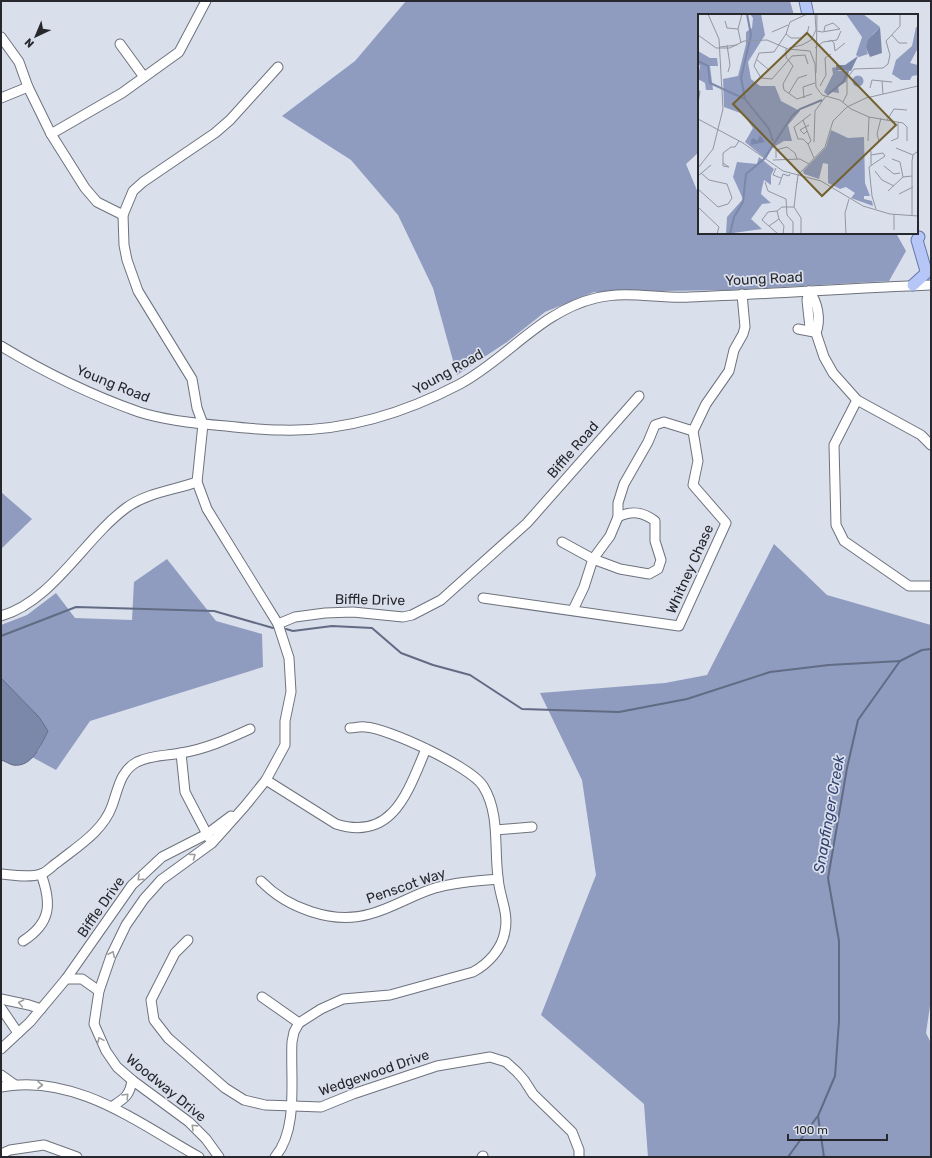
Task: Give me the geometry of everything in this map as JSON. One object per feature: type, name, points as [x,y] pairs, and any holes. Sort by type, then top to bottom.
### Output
[{"type":"main road","points":[[805,1],[808,14]]},
{"type":"main road","points":[[918,235],[931,255]]},
{"type":"main road","points":[[914,285],[922,278],[926,271],[917,240],[918,235]]},
{"type":"street","points":[[51,134],[122,93],[179,52],[206,1]]},
{"type":"street","points":[[1,38],[19,62],[28,87],[51,134],[84,188],[97,202],[123,215]]},
{"type":"street","points":[[120,44],[144,78]]},
{"type":"street","points":[[203,424],[197,408],[192,379],[138,291],[132,276],[124,245],[123,215],[133,192],[143,182],[215,133],[230,120],[278,67]]},
{"type":"street","points":[[1,98],[28,87]]},
{"type":"street","name":"Young Road","points":[[1,346],[26,361],[79,387],[141,412],[203,424],[281,430],[321,429],[366,421],[417,405],[462,383],[495,362],[544,321],[580,303],[599,297],[620,294],[686,297],[931,285]]},
{"type":"street","points":[[810,291],[807,300],[813,313],[810,328],[816,333],[824,357],[833,373],[858,400],[921,436],[929,444],[931,453]]},
{"type":"street","points":[[573,610],[593,559],[610,536],[618,517],[618,503],[624,484],[648,442],[655,425],[664,422],[693,431],[706,404],[729,371],[734,350],[743,334],[745,327],[742,294]]},
{"type":"street","points":[[798,329],[816,333]]},
{"type":"street","name":"Biffle Road","points":[[527,523],[639,396]]},
{"type":"street","points":[[858,400],[834,445],[836,525],[844,541],[909,586],[931,586]]},
{"type":"street","name":"Biffle Drive","points":[[98,991],[111,956],[126,925],[144,899],[161,880],[212,843],[266,780],[285,745],[286,721],[290,692],[289,658],[278,624],[207,509],[197,482],[203,424]]},
{"type":"street","name":"Whitney Chase","points":[[483,598],[680,626],[726,523],[693,485],[698,461],[693,431]]},
{"type":"street","points":[[1,616],[24,606],[47,588],[112,520],[127,507],[141,499],[197,482]]},
{"type":"street","points":[[562,542],[593,559],[620,569],[649,574],[658,569],[661,560],[655,541],[655,521],[647,515],[638,513],[628,512],[618,517]]},
{"type":"street","name":"Biffle Drive","points":[[278,624],[295,617],[325,613],[353,612],[403,617],[412,615],[441,600],[527,523]]},
{"type":"street","points":[[275,1157],[288,1135],[291,1120],[292,1042],[294,1032],[299,1023],[321,1009],[343,999],[390,995],[473,972],[481,968],[495,954],[505,931],[506,911],[498,879],[496,830],[492,804],[482,785],[470,773],[426,750],[384,732],[366,727],[350,728]]},
{"type":"street","points":[[1,874],[41,874],[98,828],[113,806],[121,779],[136,762],[152,756],[182,753],[215,744],[250,729]]},
{"type":"street","points":[[266,780],[336,824],[344,827],[364,828],[380,823],[396,810],[409,788],[426,750]]},
{"type":"street","points":[[182,753],[185,792],[212,843]]},
{"type":"street","name":"Biffle Drive","points":[[66,979],[132,885],[162,857],[207,834],[245,806]]},
{"type":"street","points":[[496,830],[532,827]]},
{"type":"street","points":[[23,941],[34,934],[41,926],[48,910],[46,889],[41,874]]},
{"type":"street","name":"Penscot Way","points":[[261,881],[278,896],[299,906],[317,914],[340,917],[369,915],[434,888],[450,884],[498,879]]},
{"type":"street","name":"Wedgewood Drive","points":[[188,940],[176,952],[151,1000],[154,1020],[168,1038],[225,1088],[244,1100],[265,1105],[321,1107],[353,1094],[437,1066],[490,1057],[506,1062],[524,1080],[533,1094],[572,1132],[579,1150],[578,1157]]},
{"type":"street","points":[[1,1049],[41,1009],[66,979],[82,979],[98,991]]},
{"type":"street","name":"Woodway Drive","points":[[98,991],[94,1024],[106,1051],[118,1067],[132,1080],[188,1122],[206,1139],[219,1157]]},
{"type":"street","points":[[262,997],[299,1023]]},
{"type":"street","points":[[1,999],[41,1009]]},
{"type":"street","points":[[1,1008],[18,1033]]},
{"type":"street","points":[[1,1075],[15,1085]]},
{"type":"street","points":[[113,1106],[131,1091],[132,1080]]},
{"type":"street","points":[[1,1087],[15,1085],[48,1085],[82,1094],[113,1106],[199,1157]]},
{"type":"street","points":[[1,1154],[10,1150],[44,1145],[77,1157]]},
{"type":"shaded area","points":[[406,1],[790,1],[794,14],[698,14],[698,153],[686,164],[698,193],[698,234],[897,234],[906,251],[889,281],[730,290],[594,292],[545,312],[507,342],[457,375],[433,288],[398,215],[351,160],[282,116],[355,61]]},
{"type":"shaded area","points":[[1,492],[32,519],[1,549]]},
{"type":"shaded area","points":[[774,544],[827,595],[931,625],[931,999],[926,1033],[931,1043],[931,1157],[648,1157],[644,1104],[541,1015],[596,875],[582,780],[540,693],[665,683],[707,675]]},
{"type":"shaded area","points":[[167,559],[216,621],[262,634],[263,667],[90,721],[56,770],[32,757],[39,750],[48,731],[39,717],[1,678],[1,625],[27,615],[56,593],[75,618],[132,620],[134,582]]},
{"type":"shaded area","points":[[1,678],[39,717],[48,731],[39,749],[31,759],[20,765],[13,765],[1,760]]},
{"type":"waterway","points":[[1,636],[76,607],[214,611],[273,628]]},
{"type":"waterway","points":[[286,629],[293,631],[332,626],[372,628],[401,653],[433,665],[470,675],[522,709],[619,712],[687,699],[770,672],[829,665],[900,661]]},
{"type":"waterway","name":"Snapfinger Creek","points":[[824,1157],[818,1116],[835,1076],[839,1021],[839,941],[828,878],[847,768],[858,720],[900,661],[922,650],[931,649]]},
{"type":"waterway","points":[[788,1157],[817,1117]]}]
